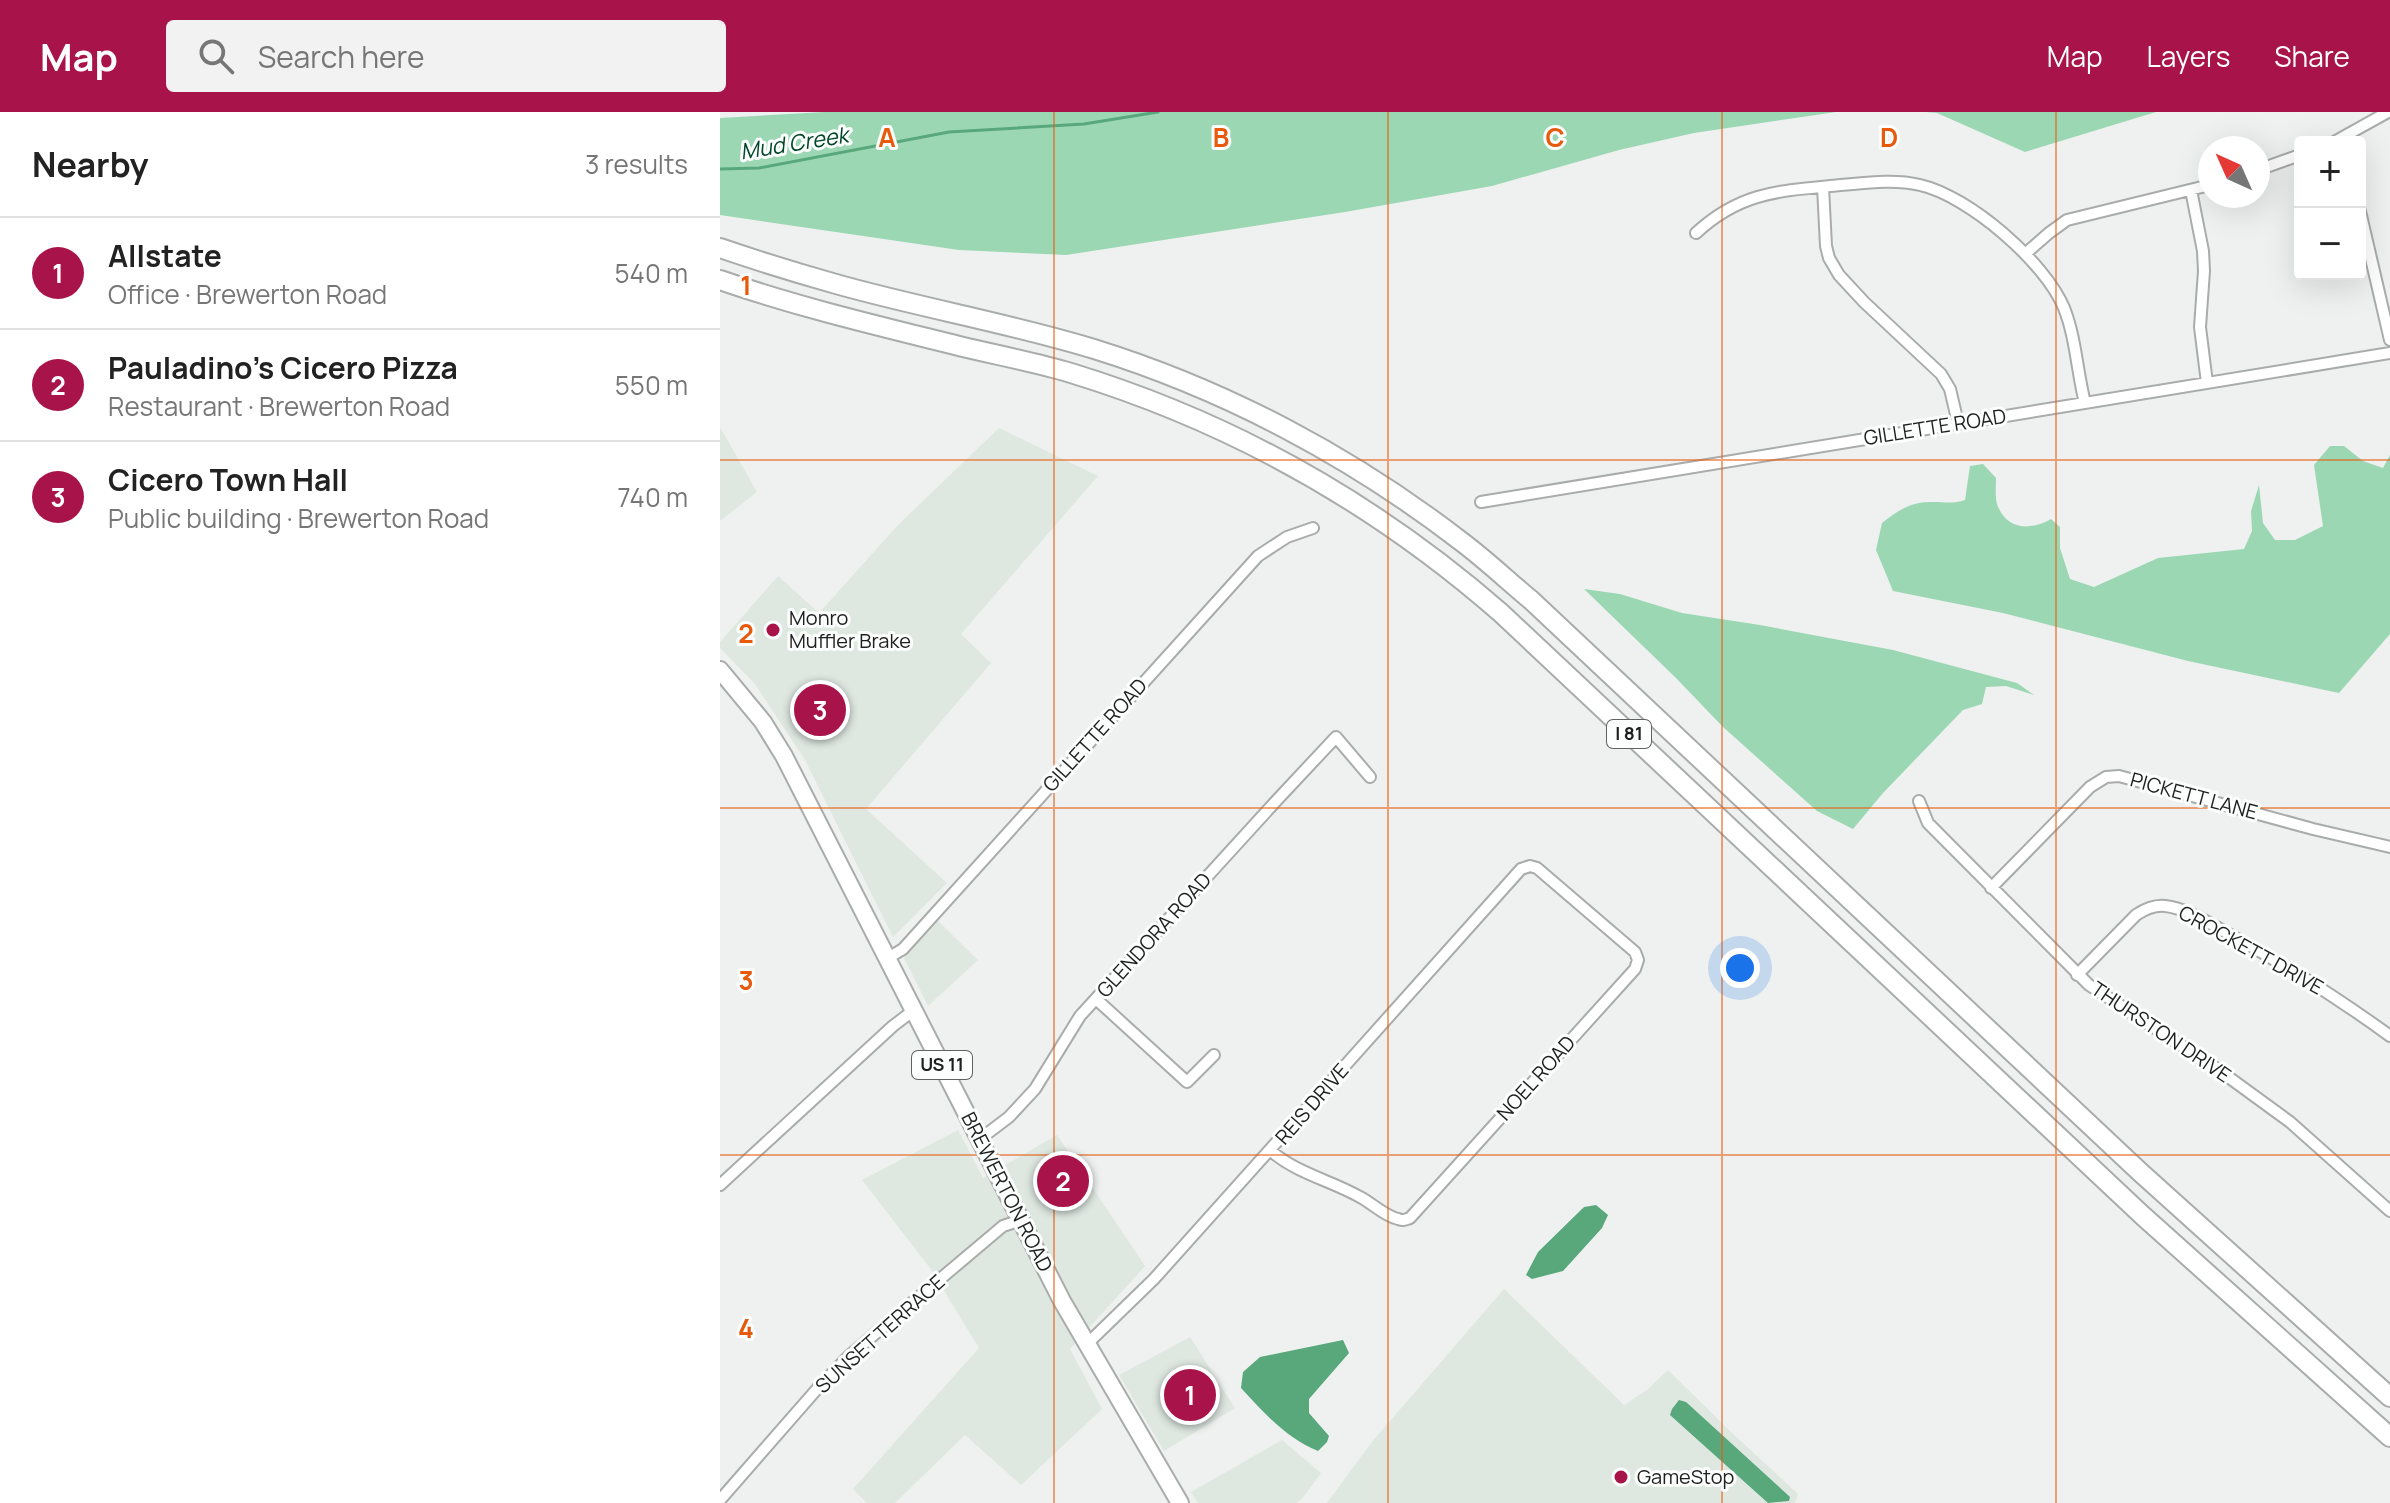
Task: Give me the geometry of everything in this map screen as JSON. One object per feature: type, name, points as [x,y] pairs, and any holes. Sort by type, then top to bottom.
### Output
[{"type":"highway","name":"I 81","points":[[720,248],[837,284],[1094,349],[1166,375],[1243,407],[1325,450],[1410,504],[1463,542],[1531,600],[2140,1172],[2390,1397]]},
{"type":"highway","name":"I 81","points":[[720,280],[850,319],[1069,373],[1123,391],[1242,440],[1332,488],[1414,543],[1501,613],[2142,1215],[2390,1437]]},
{"type":"main road","name":"BREWERTON ROAD","points":[[720,670],[763,722],[784,756],[1086,1345],[1180,1503]]},
{"type":"street","points":[[2345,136],[2388,112]]},
{"type":"street","points":[[2270,166],[2294,157]]},
{"type":"street","points":[[1696,233],[1714,217],[1739,202],[1764,194],[1904,182],[1922,185],[1958,200],[1978,213],[2025,254],[2051,285],[2065,310],[2085,403]]},
{"type":"street","points":[[1823,187],[1829,258],[1839,275],[1864,302],[1941,374],[1950,389],[1958,423]]},
{"type":"street","points":[[2025,254],[2067,220],[2198,188]]},
{"type":"street","points":[[2191,190],[2203,251],[2200,327],[2207,383]]},
{"type":"street","points":[[2366,237],[2390,340]]},
{"type":"street","name":"GILLETTE ROAD","points":[[1481,502],[2390,353]]},
{"type":"street","name":"GILLETTE ROAD","points":[[888,958],[903,949],[1258,556],[1287,537],[1313,528]]},
{"type":"street","name":"GLENDORA ROAD","points":[[980,1139],[1009,1117],[1035,1089],[1080,1016],[1336,737],[1370,777]]},
{"type":"street","name":"PICKETT LANE","points":[[1991,888],[2090,787],[2106,777],[2119,776],[2390,847]]},
{"type":"street","name":"THURSTON DRIVE","points":[[1919,801],[1928,823],[2077,975],[2122,1008],[2216,1068],[2290,1122],[2390,1211]]},
{"type":"street","name":"REIS DRIVE","points":[[1086,1345],[1154,1279],[1271,1151],[1517,873],[1530,866],[1537,868]]},
{"type":"street","name":"NOEL ROAD","points":[[1271,1151],[1290,1165],[1356,1194],[1394,1218],[1403,1221],[1417,1211],[1635,969],[1638,960],[1635,952],[1537,868]]},
{"type":"street","name":"CROCKETT DRIVE","points":[[2077,975],[2136,915],[2145,909],[2169,906],[2215,926],[2260,951],[2340,1000],[2390,1036]]},
{"type":"street","points":[[1096,999],[1187,1082],[1214,1055]]},
{"type":"street","points":[[720,1185],[914,1010]]},
{"type":"street","name":"SUNSET TERRACE","points":[[720,1500],[850,1355],[1003,1226],[1021,1220]]},
{"type":"shaded area","points":[[824,112],[1836,112],[1694,133],[1619,150],[1492,186],[1066,255],[959,250],[720,215],[720,118]]},
{"type":"shaded area","points":[[1926,112],[2156,112],[2025,152],[1937,113]]},
{"type":"shaded area","points":[[720,427],[757,492],[720,521]]},
{"type":"shaded area","points":[[999,428],[1098,476],[961,634],[991,663],[866,809],[947,883],[893,937],[805,760],[755,684],[720,648],[720,642],[778,576],[819,613],[898,525]]},
{"type":"shaded area","points":[[2330,446],[2344,446],[2363,461],[2383,468],[2390,455],[2390,634],[2339,693],[2188,661],[2003,613],[1893,591],[1876,550],[1882,523],[1912,505],[1965,500],[1970,466],[1983,464],[1996,478],[1997,504],[2006,519],[2027,526],[2051,519],[2060,527],[2060,548],[2070,579],[2094,587],[2158,558],[2244,549],[2252,531],[2251,511],[2259,485],[2263,523],[2275,540],[2295,540],[2323,526],[2314,465]]},
{"type":"shaded area","points":[[1584,589],[1620,594],[1682,613],[1893,650],[2017,683],[2034,695],[2006,686],[1986,687],[1982,704],[1963,710],[1883,793],[1853,829],[1817,811],[1723,727]]},
{"type":"shaded area","points":[[934,917],[978,960],[928,1006],[902,954]]},
{"type":"shaded area","points":[[958,1130],[983,1178],[1057,1135],[1145,1266],[1070,1349],[1102,1409],[1021,1485],[965,1435],[895,1503],[867,1503],[853,1489],[979,1348],[930,1268],[862,1180]]},
{"type":"shaded area","points":[[1596,1205],[1608,1215],[1602,1228],[1563,1271],[1532,1279],[1526,1275],[1538,1252],[1584,1207]]},
{"type":"shaded area","points":[[1504,1289],[1624,1405],[1648,1389],[1668,1370],[1798,1494],[1795,1503],[1327,1503],[1371,1443]]},
{"type":"shaded area","points":[[1190,1337],[1235,1408],[1164,1451],[1119,1375]]},
{"type":"shaded area","points":[[1343,1340],[1349,1353],[1309,1399],[1309,1413],[1329,1436],[1318,1451],[1286,1432],[1258,1406],[1241,1388],[1243,1372],[1260,1357]]},
{"type":"shaded area","points":[[1679,1400],[1686,1402],[1790,1497],[1789,1501],[1768,1503],[1670,1415]]},
{"type":"shaded area","points":[[1282,1440],[1321,1473],[1302,1499],[1296,1503],[1198,1503],[1191,1492]]},
{"type":"waterway","name":"Mud Creek","points":[[720,169],[759,168],[949,132],[1084,124],[1158,112]]},
{"type":"place","name":"Monro Muffler Brake","points":[[773,630]]},
{"type":"place","name":"Cicero Town Hall","points":[[820,710]]},
{"type":"place","name":"Pauladino's Cicero Pizza","points":[[1063,1181]]},
{"type":"place","name":"Allstate","points":[[1190,1395]]},
{"type":"place","name":"GameStop","points":[[1621,1477]]}]
